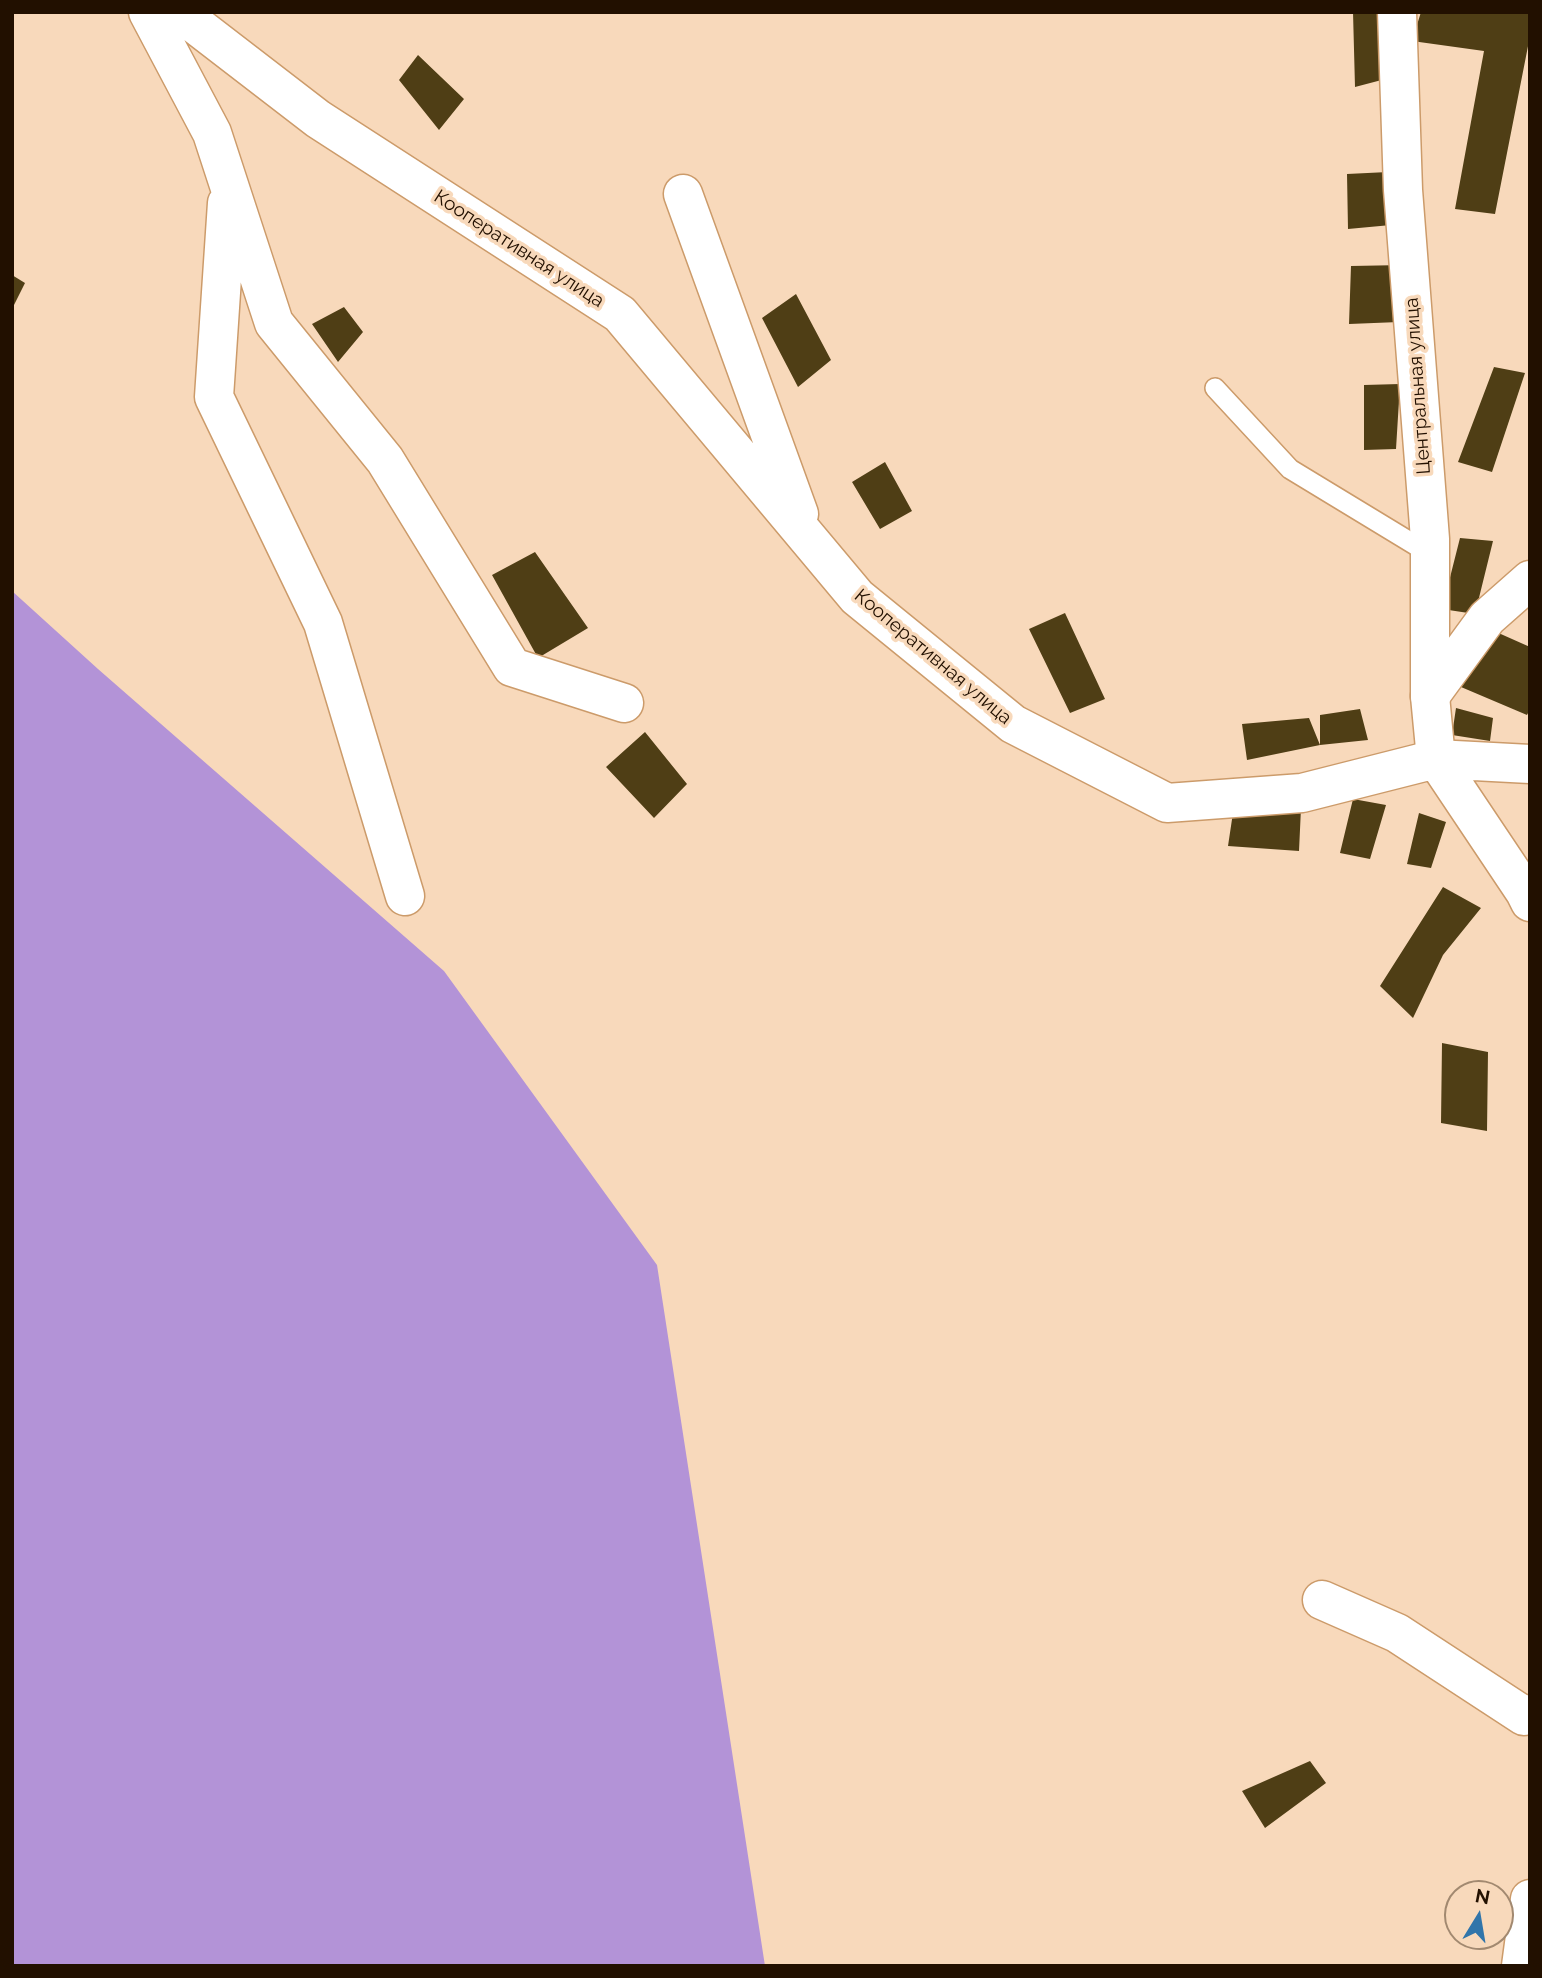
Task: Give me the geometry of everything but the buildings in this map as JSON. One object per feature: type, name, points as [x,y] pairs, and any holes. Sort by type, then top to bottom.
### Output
[{"type":"street","points":[[148,12],[212,133],[274,323],[384,460],[512,667],[624,703]]},
{"type":"street","name":"Кооперативная улица","points":[[179,12],[318,119],[620,314],[857,597],[1013,724],[1167,803],[1303,793],[1436,759],[1530,764]]},
{"type":"street","name":"Центральная улица","points":[[1397,12],[1403,190],[1430,554],[1430,695],[1436,759]]},
{"type":"street","points":[[229,184],[214,397],[323,623],[405,896]]},
{"type":"street","name":"Кооперативная улица","points":[[683,194],[808,539]]},
{"type":"street","points":[[1430,695],[1487,618],[1530,580]]},
{"type":"street","points":[[1436,759],[1528,895]]},
{"type":"street","points":[[1322,1601],[1398,1633],[1524,1716],[1530,1714]]},
{"type":"street","points":[[1521,1966],[1530,1899]]},
{"type":"lane","points":[[1215,388],[1290,469],[1430,554]]},
{"type":"shaded area","points":[[12,591],[444,971],[657,1265],[765,1966],[12,1966]]}]
